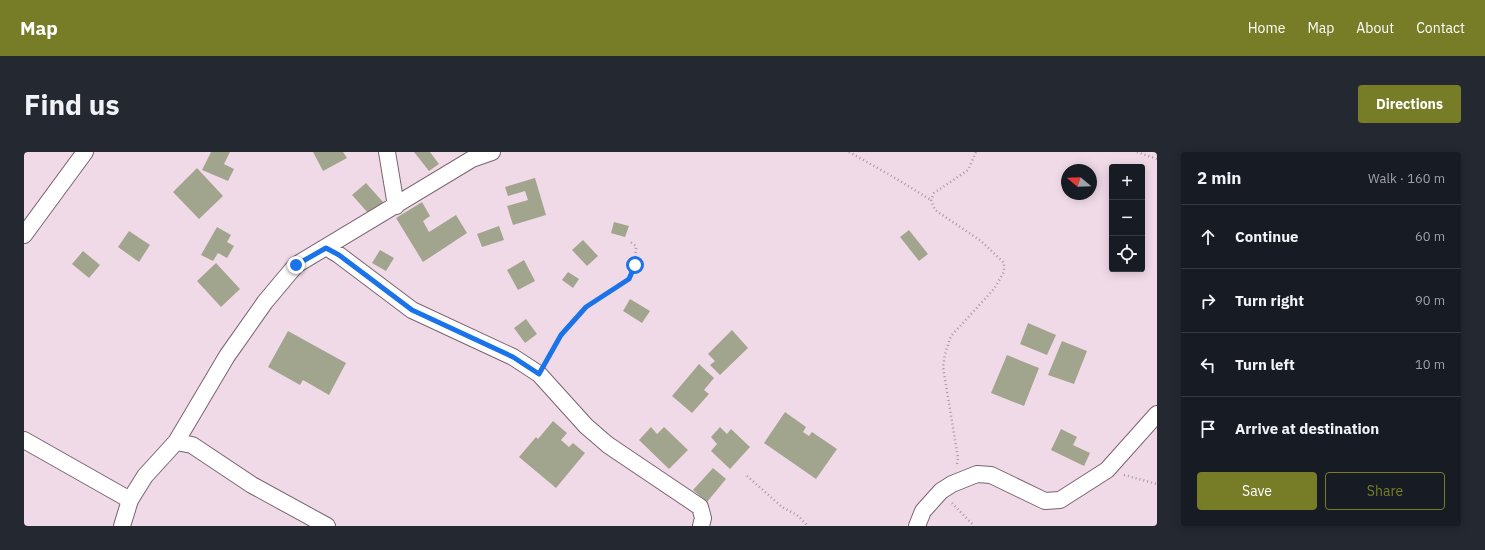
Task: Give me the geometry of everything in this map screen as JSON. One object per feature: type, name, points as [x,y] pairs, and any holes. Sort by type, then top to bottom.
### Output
[{"type":"street","points":[[24,235],[85,152]]},
{"type":"street","points":[[387,152],[396,206]]},
{"type":"street","points":[[122,526],[130,500],[145,476],[176,442],[227,356],[265,302],[296,265],[472,159],[492,152]]},
{"type":"street","points":[[326,248],[339,255],[412,310],[513,357],[539,374],[586,426],[608,445],[700,506],[703,518],[702,526]]},
{"type":"street","points":[[917,526],[923,511],[947,487],[977,474],[991,475],[1045,501],[1060,500],[1107,470],[1157,414]]},
{"type":"street","points":[[24,440],[130,500]]},
{"type":"street","points":[[176,442],[192,445],[252,485],[327,526]]},
{"type":"path","points":[[849,152],[931,200],[935,210],[981,241],[1004,264],[1004,272],[994,289],[951,336],[944,354],[943,366],[958,458],[947,487],[974,526]]},
{"type":"path","points":[[931,200],[934,193],[968,170],[976,152]]},
{"type":"path","points":[[1137,152],[1157,159]]},
{"type":"path","points":[[539,374],[561,335],[586,307],[629,279],[635,265],[636,246],[628,241]]},
{"type":"path","points":[[1107,470],[1157,484]]},
{"type":"path","points":[[747,476],[782,507],[797,515],[808,526]]},
{"type":"building","points":[[211,152],[230,152],[224,164],[234,169],[228,181],[202,170]]},
{"type":"building","points":[[313,152],[343,152],[347,158],[323,171]]},
{"type":"building","points":[[414,152],[430,152],[439,164],[429,171]]},
{"type":"building","points":[[197,168],[223,196],[199,219],[173,192]]},
{"type":"building","points":[[535,178],[546,215],[513,225],[507,206],[528,200],[525,191],[508,196],[505,187]]},
{"type":"building","points":[[366,183],[383,202],[369,214],[352,195]]},
{"type":"building","points":[[422,202],[430,216],[423,221],[429,232],[456,215],[467,233],[423,262],[396,218]]},
{"type":"building","points":[[614,222],[629,226],[625,237],[611,233]]},
{"type":"building","points":[[499,226],[504,240],[482,247],[477,234]]},
{"type":"building","points":[[217,227],[231,235],[227,242],[234,246],[227,258],[218,253],[213,261],[201,255]]},
{"type":"building","points":[[909,230],[928,254],[919,261],[900,237]]},
{"type":"building","points":[[129,231],[150,245],[139,262],[118,247]]},
{"type":"building","points":[[583,240],[598,256],[587,266],[572,250]]},
{"type":"building","points":[[380,250],[394,258],[386,271],[372,263]]},
{"type":"building","points":[[83,251],[100,265],[89,278],[72,264]]},
{"type":"building","points":[[524,260],[535,281],[518,290],[507,270]]},
{"type":"building","points":[[216,263],[240,289],[221,307],[197,281]]},
{"type":"building","points":[[568,272],[579,279],[573,288],[562,280]]},
{"type":"building","points":[[630,299],[650,311],[642,323],[623,311]]},
{"type":"building","points":[[526,319],[537,334],[525,343],[514,328]]},
{"type":"building","points":[[1028,323],[1056,335],[1047,355],[1020,344]]},
{"type":"building","points":[[732,330],[748,348],[720,375],[710,365],[715,361],[708,354]]},
{"type":"building","points":[[288,331],[346,363],[329,395],[303,380],[300,385],[268,367]]},
{"type":"building","points":[[1062,341],[1087,351],[1074,384],[1048,375]]},
{"type":"building","points":[[1007,355],[1039,368],[1024,406],[991,393]]},
{"type":"building","points":[[699,364],[714,378],[704,390],[709,394],[692,413],[672,396]]},
{"type":"building","points":[[785,412],[806,427],[803,432],[809,436],[812,432],[837,449],[816,479],[764,443]]},
{"type":"building","points":[[553,421],[567,433],[561,440],[569,447],[573,443],[585,453],[556,488],[519,457],[536,437],[538,439]]},
{"type":"building","points":[[651,427],[657,434],[664,427],[688,450],[669,469],[639,440]]},
{"type":"building","points":[[720,427],[727,434],[731,429],[750,447],[730,469],[711,451],[717,444],[711,437]]},
{"type":"building","points":[[1061,429],[1077,437],[1073,445],[1090,453],[1084,466],[1051,450]]},
{"type":"building","points":[[713,468],[726,479],[707,502],[693,490]]},
{"type":"route","points":[[296,265],[326,248],[339,255],[412,310],[513,357],[539,374],[561,335],[586,307],[629,279],[635,265]]}]
